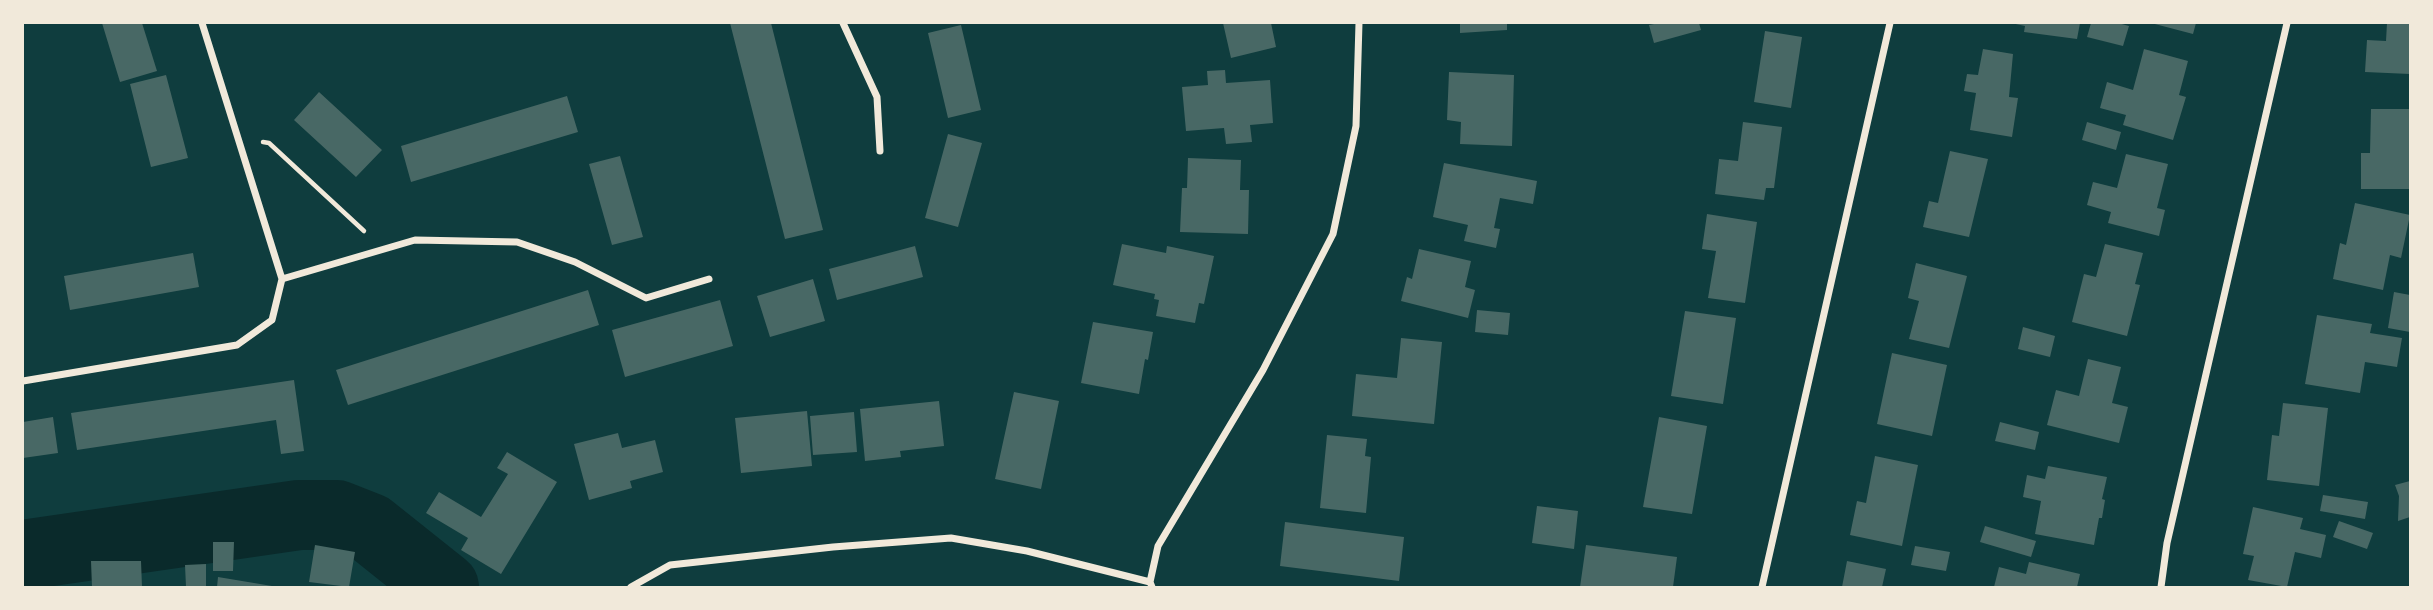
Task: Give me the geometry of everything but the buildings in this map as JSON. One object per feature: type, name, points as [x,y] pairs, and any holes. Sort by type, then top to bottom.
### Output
[{"type":"street","points":[[23,381],[237,345],[272,320],[282,279],[202,23]]},
{"type":"street","points":[[843,23],[877,97],[880,151]]},
{"type":"street","points":[[631,587],[670,565],[833,547],[951,538],[1027,551],[1151,585],[1158,546],[1263,370],[1333,234],[1356,127],[1359,23]]},
{"type":"street","points":[[1762,587],[1890,23]]},
{"type":"street","points":[[2161,587],[2167,544],[2287,23]]},
{"type":"street","points":[[282,279],[415,240],[516,242],[575,262],[646,298],[709,279]]},
{"type":"path","points":[[236,134],[269,143],[363,230],[378,251]]},
{"type":"waterway","points":[[23,555],[299,515],[337,515],[370,528],[444,587]]}]
